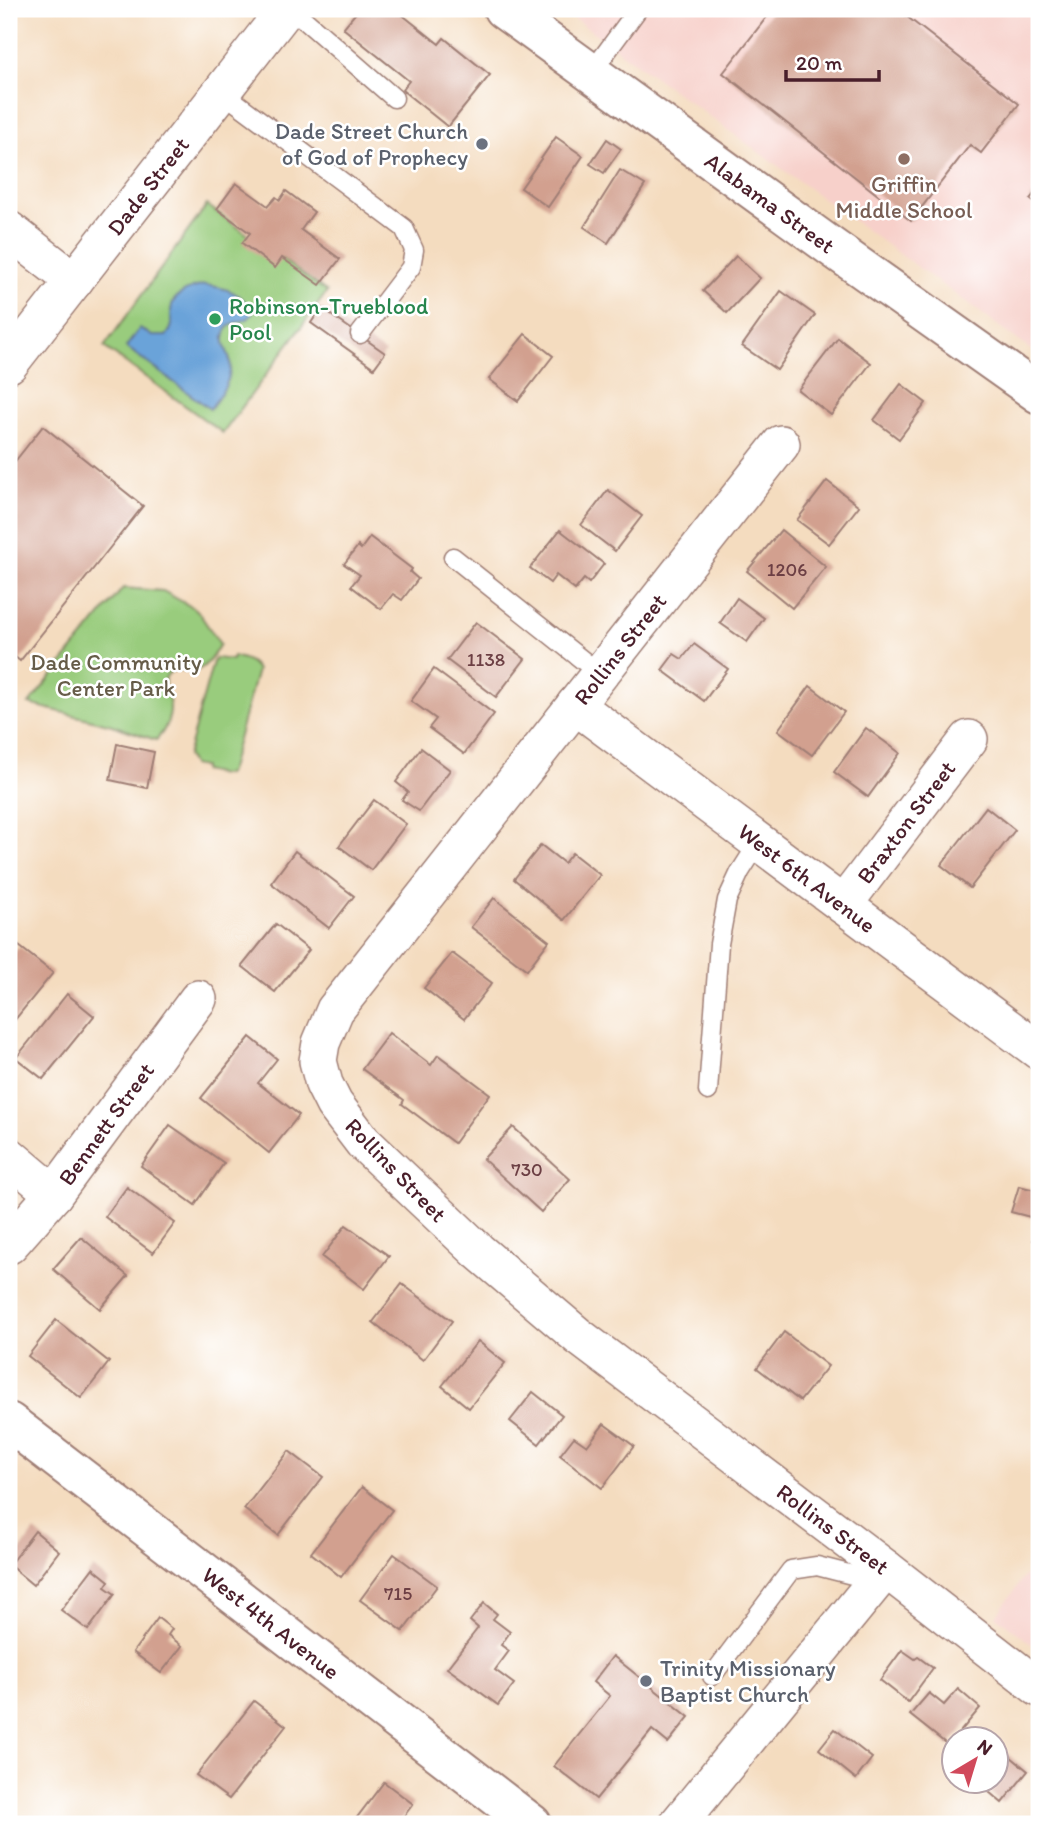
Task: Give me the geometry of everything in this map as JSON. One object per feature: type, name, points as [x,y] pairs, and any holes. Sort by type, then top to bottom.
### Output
[{"type":"street","name":"Dade Street","points":[[9,364],[289,9]]},
{"type":"street","name":"Alabama Street","points":[[503,9],[1039,394]]},
{"type":"street","points":[[9,230],[74,281]]},
{"type":"street","name":"Rollins Street","points":[[781,444],[335,1010],[321,1043],[318,1060],[324,1084],[334,1104],[363,1143],[478,1251],[578,1336],[881,1575],[1039,1688]]},
{"type":"street","name":"West 6th Avenue","points":[[575,705],[1039,1051]]},
{"type":"street","name":"Braxton Street","points":[[844,905],[969,739]]},
{"type":"street","name":"Bennett Street","points":[[9,1245],[54,1194],[198,999]]},
{"type":"street","points":[[9,1156],[54,1194]]},
{"type":"street","name":"West 4th Avenue","points":[[9,1422],[532,1824]]},
{"type":"street","points":[[678,1824],[881,1575]]},
{"type":"lane","points":[[289,9],[394,98]]},
{"type":"lane","points":[[621,9],[622,30]]},
{"type":"lane","points":[[591,73],[638,9]]},
{"type":"lane","points":[[222,92],[404,228],[414,250],[411,267],[360,334]]},
{"type":"lane","points":[[453,557],[600,674]]},
{"type":"lane","points":[[708,1091],[719,944],[727,900],[740,872],[759,842]]},
{"type":"lane","points":[[712,1676],[791,1570],[817,1566],[881,1575]]},
{"type":"shaded area","name":"Griffin Middle School","points":[[561,9],[1039,9],[1039,356],[977,310]]},
{"type":"shaded area","points":[[1039,1556],[1039,1650],[996,1616]]},
{"type":"green space","name":"Robinson-Trueblood Pool","points":[[207,205],[327,292],[223,433],[104,347]]},
{"type":"green space","name":"Dade Community Center Park","points":[[123,588],[163,591],[197,610],[220,644],[203,667],[194,671],[177,670],[168,674],[165,686],[170,705],[169,715],[165,728],[156,740],[112,725],[29,704]]},
{"type":"green space","points":[[233,656],[250,662],[257,670],[230,769],[228,774],[220,775],[192,765],[187,756],[213,662],[216,658],[232,660]]},
{"type":"water","points":[[204,285],[233,292],[253,312],[248,319],[231,325],[225,333],[230,374],[210,409],[126,347],[140,328],[152,336],[166,336],[172,326],[171,310],[175,299],[183,292]]},
{"type":"building","points":[[359,9],[395,9],[439,44],[444,38],[490,75],[448,127],[402,90],[409,81],[343,28]]},
{"type":"building","points":[[773,9],[897,9],[1019,104],[981,153],[970,145],[911,221],[723,73]]},
{"type":"building","points":[[556,137],[583,156],[548,207],[521,188]]},
{"type":"building","points":[[607,139],[621,149],[604,173],[590,164]]},
{"type":"building","points":[[620,170],[645,185],[608,243],[584,227]]},
{"type":"building","points":[[236,183],[268,206],[276,197],[280,200],[286,191],[314,212],[301,230],[340,259],[320,285],[282,258],[275,268],[242,243],[250,233],[217,209]]},
{"type":"building","points":[[1039,188],[1039,206],[1030,199]]},
{"type":"building","points":[[736,256],[760,278],[727,313],[703,291]]},
{"type":"building","points":[[781,291],[815,315],[777,370],[742,346]]},
{"type":"building","points":[[321,308],[385,353],[374,368],[311,323]]},
{"type":"building","points":[[525,334],[553,356],[518,401],[489,379]]},
{"type":"building","points":[[838,338],[871,363],[831,415],[798,390]]},
{"type":"building","points":[[901,384],[926,403],[899,439],[874,420]]},
{"type":"building","points":[[43,426],[143,506],[20,661],[9,652],[9,469]]},
{"type":"building","points":[[827,481],[859,506],[829,544],[797,520]]},
{"type":"building","points":[[608,490],[642,516],[615,551],[581,525]]},
{"type":"building","points":[[560,530],[604,564],[589,583],[584,579],[575,590],[556,575],[550,583],[530,568]]},
{"type":"building","points":[[781,530],[826,567],[792,608],[747,571]]},
{"type":"building","points":[[370,537],[412,569],[410,572],[418,579],[402,600],[393,594],[381,609],[351,586],[360,575],[344,564],[358,546],[361,549]]},
{"type":"building","points":[[737,598],[764,618],[747,642],[720,623]]},
{"type":"building","points":[[476,622],[525,659],[496,697],[447,660]]},
{"type":"building","points":[[694,644],[728,669],[704,701],[662,670],[674,654],[682,659]]},
{"type":"building","points":[[434,669],[494,714],[464,754],[429,728],[436,719],[411,701]]},
{"type":"building","points":[[810,686],[844,712],[812,755],[778,730]]},
{"type":"building","points":[[866,728],[900,753],[868,797],[834,772]]},
{"type":"building","points":[[117,744],[154,752],[147,788],[110,780]]},
{"type":"building","points":[[421,748],[450,770],[419,811],[402,800],[408,792],[396,782]]},
{"type":"building","points":[[374,800],[406,824],[371,870],[339,846]]},
{"type":"building","points":[[986,807],[1015,830],[970,888],[941,865]]},
{"type":"building","points":[[541,845],[564,863],[572,853],[600,875],[564,920],[514,879]]},
{"type":"building","points":[[295,851],[354,896],[329,928],[271,883]]},
{"type":"building","points":[[494,898],[549,941],[527,970],[471,927]]},
{"type":"building","points":[[276,924],[309,950],[275,992],[242,966]]},
{"type":"building","points":[[19,946],[53,973],[9,1027],[9,959]]},
{"type":"building","points":[[452,953],[492,983],[464,1019],[424,988]]},
{"type":"building","points":[[67,994],[94,1016],[43,1079],[16,1058]]},
{"type":"building","points":[[389,1033],[431,1065],[438,1055],[490,1094],[454,1143],[402,1104],[404,1100],[362,1069]]},
{"type":"building","points":[[250,1037],[277,1059],[258,1083],[299,1115],[269,1153],[201,1098]]},
{"type":"building","points":[[170,1125],[224,1163],[195,1205],[141,1166]]},
{"type":"building","points":[[513,1127],[570,1179],[541,1212],[483,1159]]},
{"type":"building","points":[[1019,1186],[1039,1191],[1039,1242],[1033,1240],[1038,1219],[1011,1212]]},
{"type":"building","points":[[127,1187],[175,1223],[153,1253],[105,1217]]},
{"type":"building","points":[[346,1225],[389,1256],[364,1289],[322,1257]]},
{"type":"building","points":[[81,1237],[128,1276],[100,1309],[53,1269]]},
{"type":"building","points":[[402,1284],[452,1321],[423,1360],[373,1322]]},
{"type":"building","points":[[56,1320],[109,1362],[81,1398],[28,1356]]},
{"type":"building","points":[[784,1332],[828,1366],[800,1401],[757,1368]]},
{"type":"building","points":[[478,1341],[505,1363],[469,1408],[442,1386]]},
{"type":"building","points":[[533,1392],[562,1415],[539,1444],[510,1421]]},
{"type":"building","points":[[604,1424],[634,1446],[602,1488],[560,1455],[574,1437],[587,1446]]},
{"type":"building","points":[[289,1451],[323,1477],[278,1535],[244,1509]]},
{"type":"building","points":[[362,1487],[392,1510],[341,1577],[311,1553]]},
{"type":"building","points":[[35,1531],[59,1551],[33,1585],[9,1565]]},
{"type":"building","points":[[394,1554],[437,1586],[403,1631],[360,1600]]},
{"type":"building","points":[[93,1568],[109,1581],[105,1587],[115,1594],[88,1630],[61,1610]]},
{"type":"building","points":[[484,1603],[497,1614],[493,1619],[510,1632],[501,1645],[509,1651],[495,1670],[514,1684],[498,1705],[447,1668],[478,1628],[470,1621]]},
{"type":"building","points":[[158,1618],[172,1629],[168,1635],[182,1646],[161,1673],[133,1652]]},
{"type":"building","points":[[902,1650],[933,1668],[908,1702],[880,1680]]},
{"type":"building","points":[[613,1656],[689,1717],[668,1743],[652,1730],[596,1799],[554,1766],[610,1696],[593,1682]]},
{"type":"building","points":[[958,1689],[980,1708],[967,1724],[940,1724],[940,1739],[910,1715],[929,1693],[944,1705]]},
{"type":"building","points":[[254,1701],[286,1726],[229,1799],[196,1775]]},
{"type":"building","points":[[835,1729],[872,1758],[856,1779],[819,1749]]},
{"type":"building","points":[[1010,1756],[1028,1771],[1010,1793]]},
{"type":"building","points":[[384,1782],[413,1804],[398,1824],[352,1824]]},
{"type":"building","points":[[991,1794],[1009,1794],[1002,1803]]},
{"type":"building","points":[[9,1812],[24,1824],[9,1824]]},
{"type":"place","name":"Dade Street Church of God of Prophecy","points":[[482,144]]},
{"type":"place","name":"Griffin Middle School","points":[[904,159]]},
{"type":"place","name":"Robinson-Trueblood Pool","points":[[215,319]]},
{"type":"place","name":"Trinity Missionary Baptist Church","points":[[646,1681]]}]
